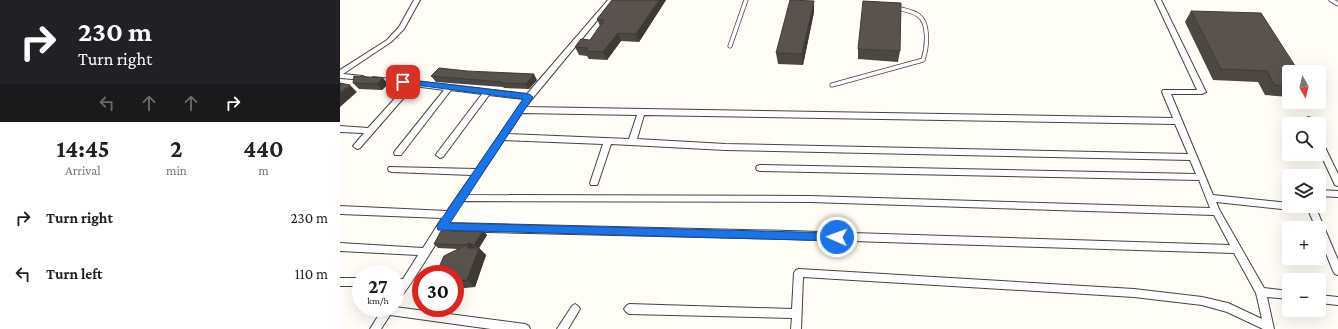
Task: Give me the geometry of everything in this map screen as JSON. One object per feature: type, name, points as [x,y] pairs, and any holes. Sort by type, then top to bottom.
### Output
[{"type":"street","points":[[340,73],[389,41],[402,28],[417,0]]},
{"type":"street","points":[[404,286],[442,227],[448,215],[479,172],[529,97],[611,0]]},
{"type":"street","points":[[1158,0],[1202,92],[1166,92],[1216,212],[1261,292],[1269,328]]},
{"type":"street","points":[[340,76],[450,87],[529,97]]},
{"type":"street","points":[[357,146],[413,83]]},
{"type":"street","points":[[398,152],[450,87]]},
{"type":"street","points":[[440,155],[487,92]]},
{"type":"street","points":[[520,110],[1178,121]]},
{"type":"street","points":[[632,142],[641,112]]},
{"type":"street","points":[[340,129],[370,131]]},
{"type":"street","points":[[502,137],[725,147],[1193,157]]},
{"type":"street","points":[[594,182],[608,141]]},
{"type":"street","points":[[1326,158],[1338,183]]},
{"type":"street","points":[[760,168],[1202,177]]},
{"type":"street","points":[[392,170],[479,172]]},
{"type":"street","points":[[1326,193],[1338,194]]},
{"type":"street","points":[[461,198],[810,199],[1216,212]]},
{"type":"street","points":[[1210,198],[1282,204]]},
{"type":"street","points":[[340,210],[448,215]]},
{"type":"street","points":[[1314,213],[1338,271]]},
{"type":"street","points":[[442,227],[789,235],[1237,249]]},
{"type":"street","points":[[340,247],[426,252]]},
{"type":"street","points":[[796,329],[799,273],[1134,293],[1202,301],[1222,306],[1269,328]]},
{"type":"street","points":[[340,282],[352,282]]},
{"type":"street","points":[[1261,292],[1282,294]]},
{"type":"street","points":[[1326,300],[1338,301]]},
{"type":"street","points":[[562,329],[575,309]]},
{"type":"street","points":[[629,309],[797,314]]},
{"type":"street","points":[[404,311],[525,329]]},
{"type":"street","points":[[375,329],[383,317]]},
{"type":"lane","points":[[730,46],[746,0]]},
{"type":"lane","points":[[1331,0],[1338,4]]},
{"type":"lane","points":[[832,85],[923,60],[925,54],[926,24],[922,18],[891,5]]},
{"type":"building","points":[[612,0],[659,0],[636,34],[618,33],[603,52],[585,51],[588,48],[575,47],[581,39],[590,40],[604,20],[597,19]]},
{"type":"building","points":[[790,0],[814,1],[802,54],[776,53]]},
{"type":"building","points":[[863,1],[901,3],[900,51],[858,49]]},
{"type":"building","points":[[1191,11],[1261,13],[1294,65],[1282,65],[1282,86],[1274,85],[1267,71],[1221,69]]},
{"type":"building","points":[[439,68],[467,71],[534,74],[526,84],[431,76]]},
{"type":"building","points":[[354,76],[383,78],[377,84],[353,83]]},
{"type":"building","points":[[340,83],[350,85],[340,93]]},
{"type":"building","points":[[453,228],[451,231],[483,231],[474,245],[470,243],[467,245],[434,244],[441,231]]},
{"type":"building","points":[[470,243],[467,248],[479,248],[467,280],[464,280],[464,265],[440,265],[444,256]]},
{"type":"route","points":[[403,82],[529,97],[479,172],[448,215],[442,227],[837,237]]}]
